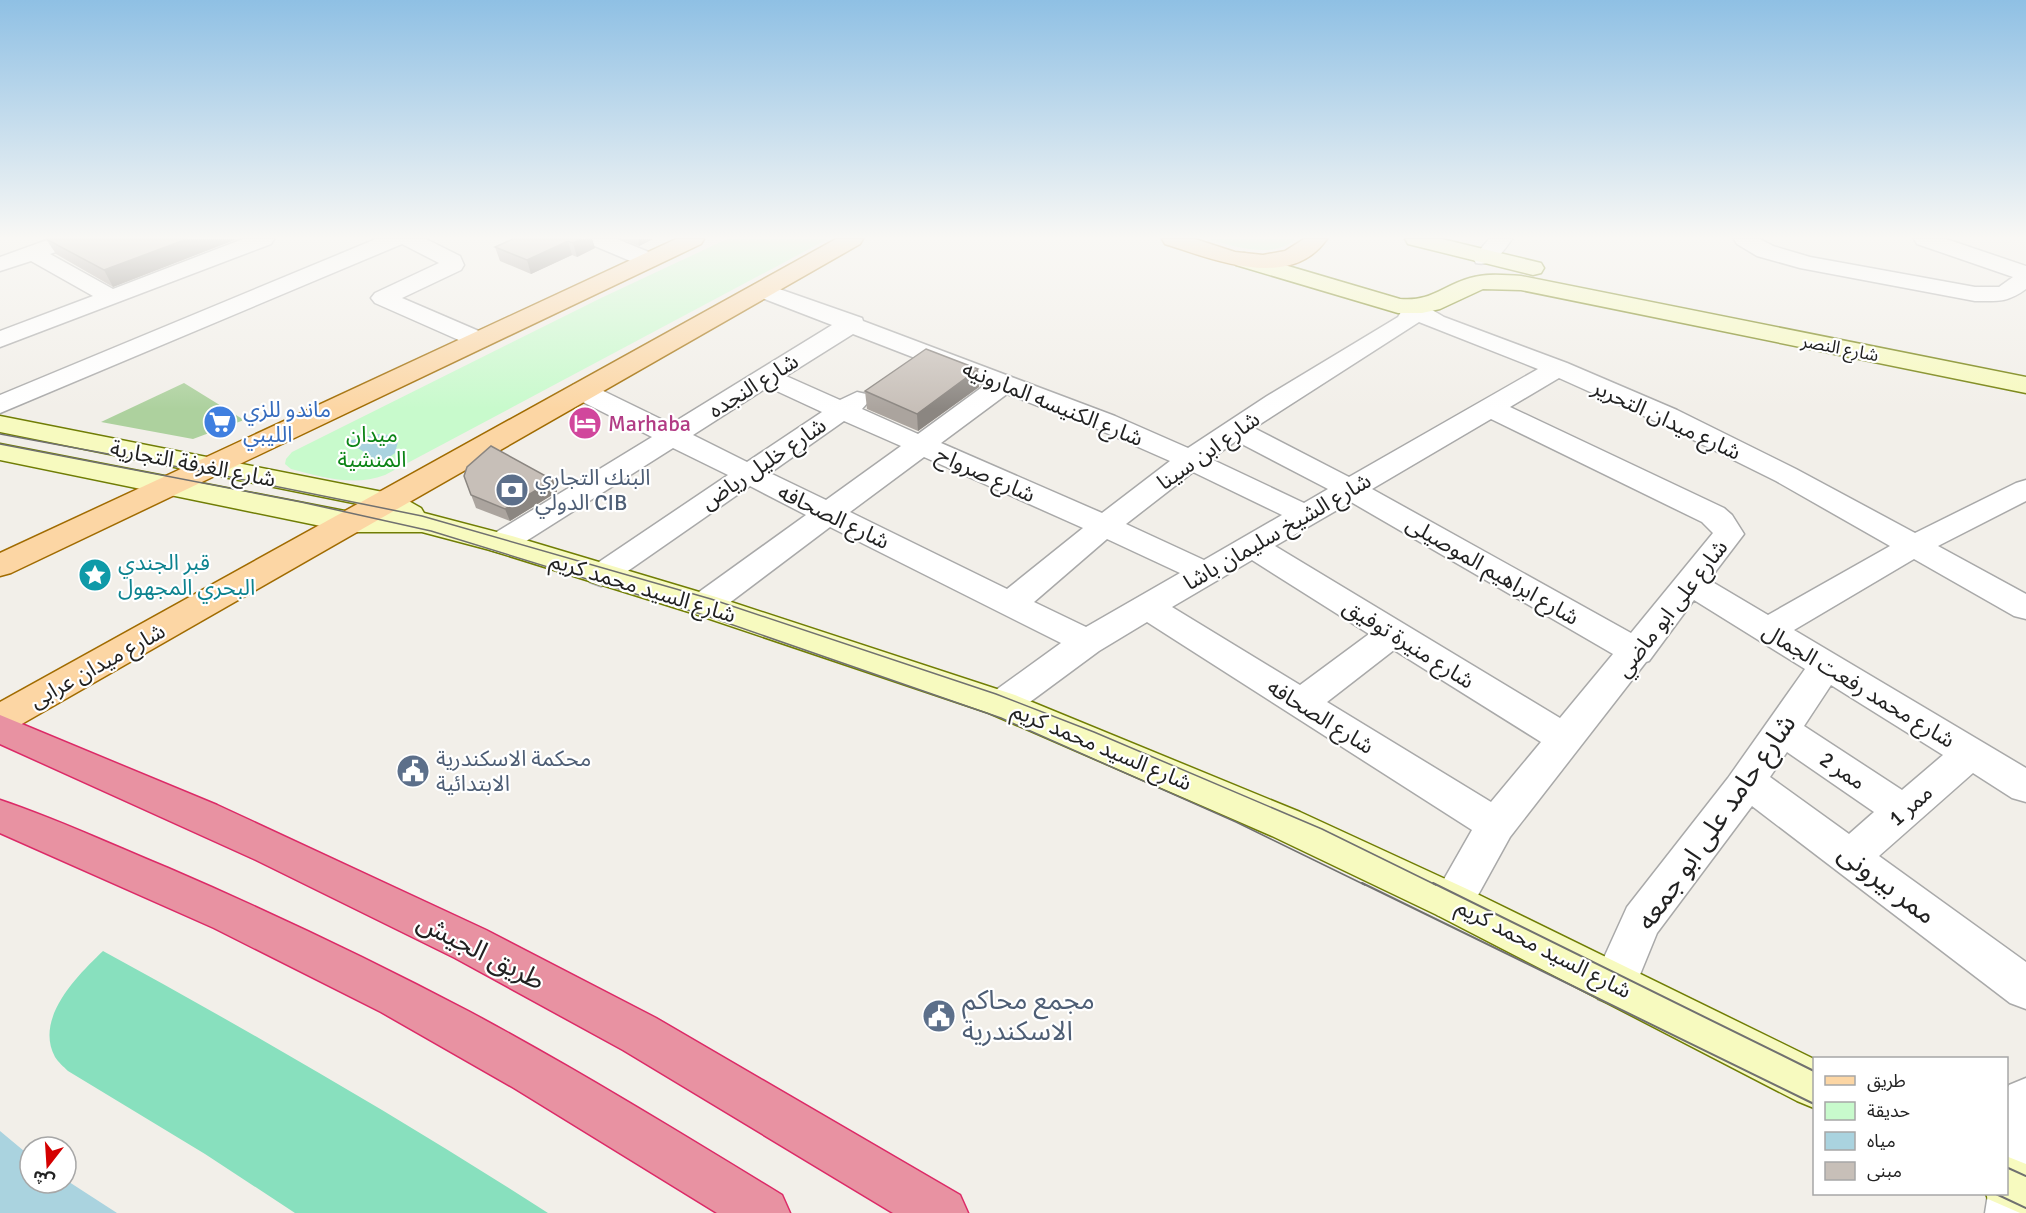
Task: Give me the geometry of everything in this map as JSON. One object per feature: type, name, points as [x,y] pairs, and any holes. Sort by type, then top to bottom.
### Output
[{"type":"highway","name":"طريق الجيش","points":[[0,729],[174,803],[369,894],[537,978],[690,1064],[942,1213]]},
{"type":"highway","points":[[0,816],[219,910],[441,1021],[607,1115],[764,1213]]},
{"type":"main road","points":[[0,566],[573,296]]},
{"type":"main road","name":"شارع ميدان عرابى","points":[[0,719],[752,296]]},
{"type":"main road","points":[[1361,296],[1414,309]]},
{"type":"main road","name":"شارع النصر","points":[[1414,309],[1452,296]]},
{"type":"main road","name":"شارع النصر","points":[[1583,296],[2026,385]]},
{"type":"main road","name":"شارع النصر","points":[[1671,296],[2026,367]]},
{"type":"main road","name":"شارع الغرفة التجارية","points":[[0,424],[387,501]]},
{"type":"main road","name":"شارع الغرفة التجارية","points":[[0,452],[350,522]]},
{"type":"main road","points":[[387,501],[422,522]]},
{"type":"main road","name":"شارع السيد محمد كريم","points":[[350,522],[422,522],[501,543],[704,605],[1002,704],[1286,824],[1452,902],[1813,1083]]},
{"type":"street","points":[[0,340],[115,296]]},
{"type":"street","points":[[0,405],[260,296]]},
{"type":"street","points":[[388,296],[383,298],[479,340]]},
{"type":"street","name":"شارع الكنيسه المارونيه","points":[[777,296],[1105,422],[1191,460],[1305,515]]},
{"type":"street","name":"شارع ميدان التحرير","points":[[1414,309],[1435,322],[1558,368],[1667,416],[1786,475],[1912,547],[2026,608]]},
{"type":"street","name":"شارع ابن سينا","points":[[1010,604],[1103,525],[1191,460],[1234,429],[1408,321],[1414,309]]},
{"type":"street","name":"شارع النجده","points":[[501,543],[853,323]]},
{"type":"street","name":"شارع خليل رياض","points":[[601,575],[927,352]]},
{"type":"street","name":"شارع الشيخ سليمان باشا","points":[[1002,704],[1087,642],[1558,368]]},
{"type":"street","name":"شارع صرواح","points":[[766,377],[1103,525],[1206,573]]},
{"type":"street","points":[[704,605],[1005,383]]},
{"type":"street","name":"شارع الصحافه","points":[[582,391],[1087,642]]},
{"type":"street","name":"شارع على ابو ماضي","points":[[1452,902],[1496,825],[1637,652],[1729,534],[1713,515],[1490,408]]},
{"type":"street","name":"شارع ابراهيم الموصيلى","points":[[1234,429],[1350,489],[1637,652]]},
{"type":"street","points":[[1768,630],[1912,547],[2026,489]]},
{"type":"street","name":"شارع منيرة توفيق","points":[[1252,546],[1566,740]]},
{"type":"street","name":"شارع محمد رفعت الجمال","points":[[1691,584],[2026,787]]},
{"type":"street","name":"شارع الصحافه","points":[[1147,607],[1496,825]]},
{"type":"street","points":[[1301,703],[1394,633]]},
{"type":"street","name":"شارع حامد على ابو جمعه","points":[[1614,984],[1642,920],[1747,781],[1826,665]]},
{"type":"street","name":"ممر 2","points":[[1782,730],[1903,811]]},
{"type":"street","name":"ممر 1","points":[[1850,857],[1971,753]]},
{"type":"street","name":"ممر بيرونى","points":[[1747,781],[2026,988]]},
{"type":"street","points":[[2014,1192],[2026,1102]]},
{"type":"green space","name":"ميدان المنشية","points":[[606,296],[722,296],[385,475],[373,479],[338,480],[291,469],[285,464],[292,452]]},
{"type":"green space","points":[[184,383],[244,420],[193,439],[101,422]]},
{"type":"green space","points":[[103,951],[328,1078],[439,1144],[548,1213],[295,1213],[205,1154],[68,1071],[56,1059],[50,1042],[50,1027],[54,1013],[71,985]]},
{"type":"water","points":[[379,434],[388,435],[398,442],[395,453],[381,463],[347,441]]},
{"type":"water","points":[[0,1131],[18,1146],[18,1195],[78,1195],[78,1188],[117,1213],[0,1213]]},
{"type":"building","points":[[926,349],[978,369],[917,414],[865,391]]},
{"type":"building","name":"البنك التجاري الدولي CIB","points":[[491,446],[553,480],[505,509],[471,495],[464,476],[467,467]]},
{"type":"tram line","points":[[0,434],[200,471],[422,516],[711,599],[996,694],[1094,732],[1322,829],[1436,885]]},
{"type":"tram line","points":[[0,444],[301,502],[431,531],[707,616],[1001,718],[1236,822],[1365,885]]},
{"type":"tram line","points":[[1362,883],[1813,1104]]},
{"type":"tram line","points":[[1433,883],[1813,1071]]},
{"type":"tram line","points":[[2008,1168],[2026,1176]]},
{"type":"tram line","points":[[1998,1195],[2026,1208]]},
{"type":"place","name":"ماندو للزي الليبي","points":[[220,422]]},
{"type":"place","name":"Marhaba","points":[[585,423]]},
{"type":"place","name":"البنك التجاري الدولي CIB","points":[[512,490]]},
{"type":"place","name":"قبر الجندي البحري المجهول","points":[[95,575]]},
{"type":"place","name":"محكمة الاسكندرية الابتدائية","points":[[413,771]]},
{"type":"place","name":"مجمع محاكم الاسكندرية","points":[[939,1016]]}]
